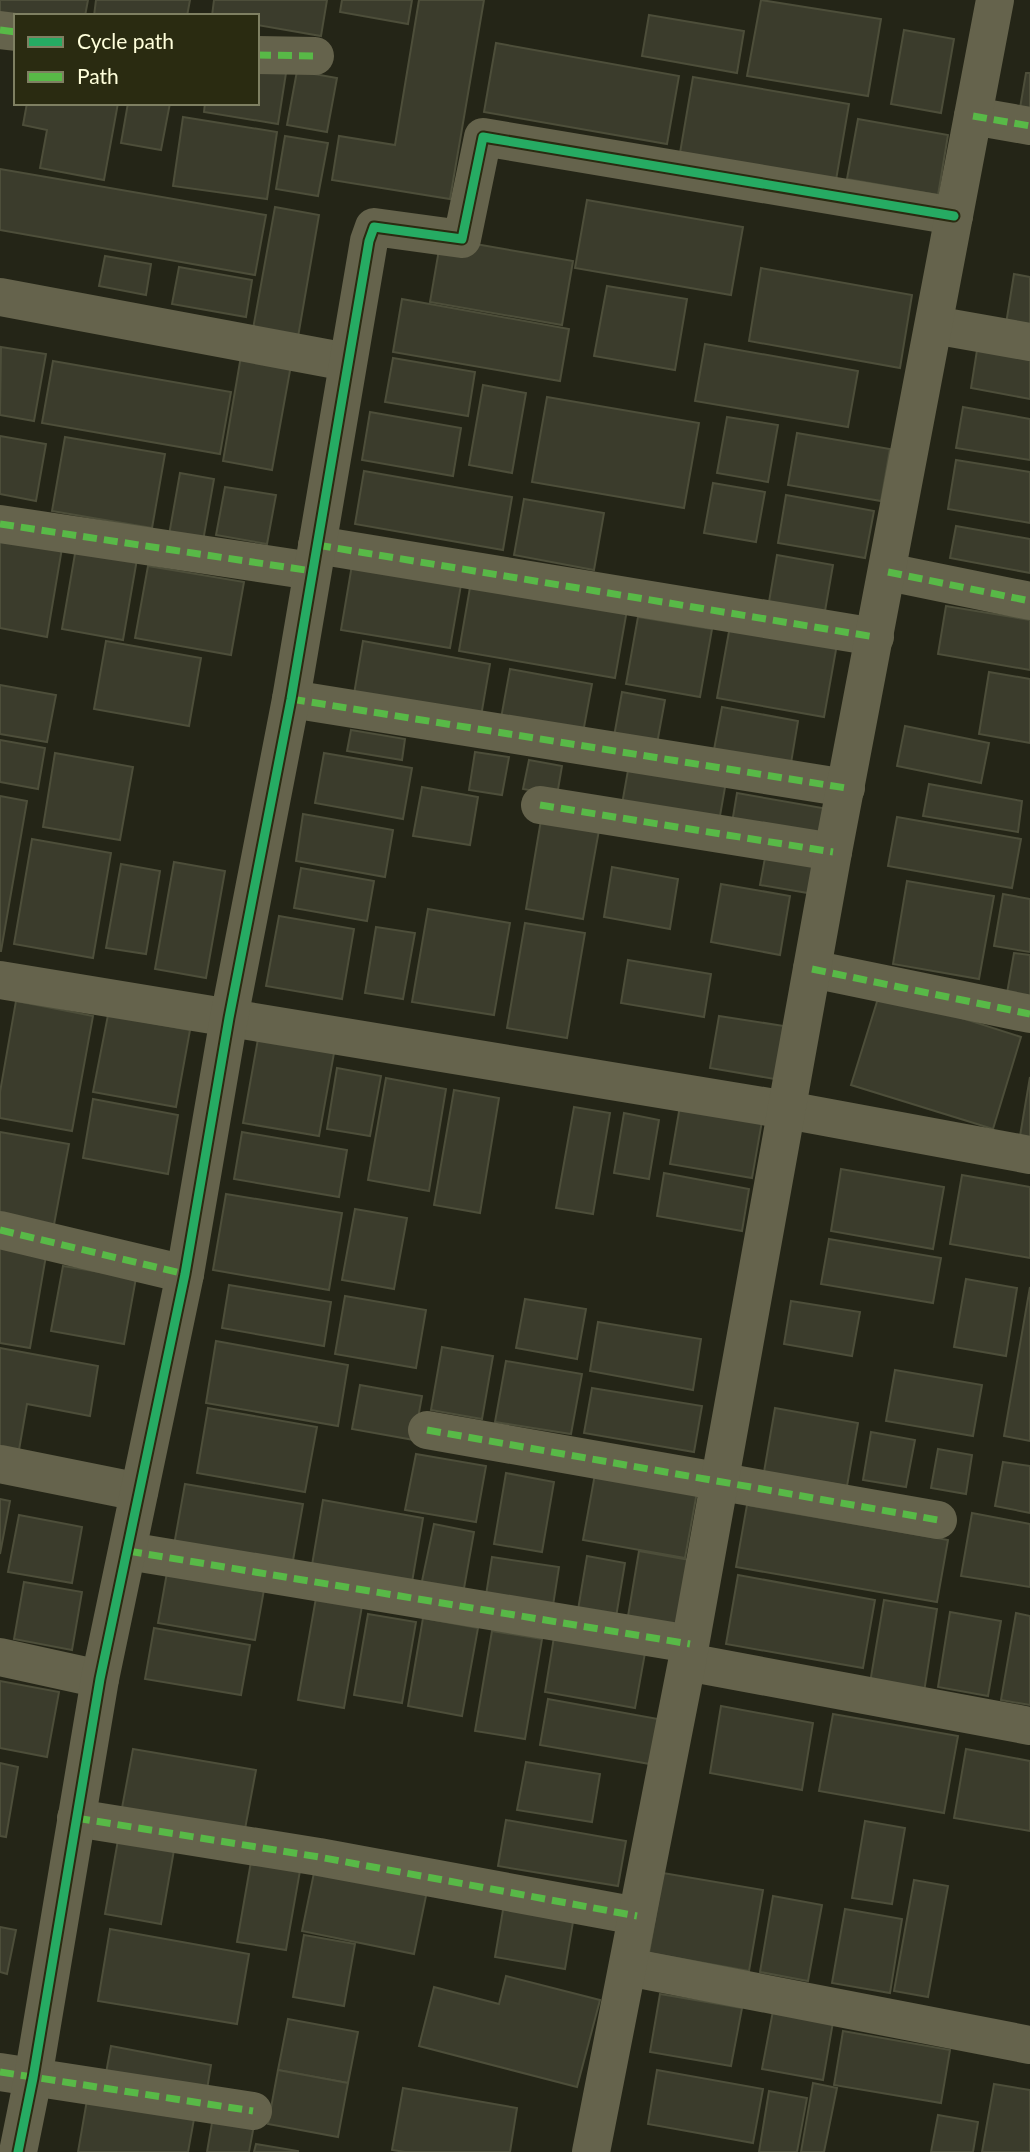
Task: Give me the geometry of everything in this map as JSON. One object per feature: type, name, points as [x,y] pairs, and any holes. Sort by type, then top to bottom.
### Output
[{"type":"street","points":[[591,2152],[688,1653],[812,969],[995,0]]},
{"type":"street","points":[[259,55],[315,55]]},
{"type":"street","points":[[973,116],[1030,126]]},
{"type":"street","points":[[18,2152],[17,2075],[76,1818],[100,1679],[185,1274],[229,1018],[291,699],[347,362],[369,241],[374,227],[463,239],[483,137],[954,216]]},
{"type":"street","points":[[0,297],[347,362]]},
{"type":"street","points":[[934,325],[1030,342]]},
{"type":"street","points":[[0,524],[314,558],[875,637]]},
{"type":"street","points":[[888,572],[1030,601]]},
{"type":"street","points":[[291,699],[846,788]]},
{"type":"street","points":[[540,806],[834,852]]},
{"type":"street","points":[[812,969],[1030,1014]]},
{"type":"street","points":[[0,980],[787,1110],[1030,1155]]},
{"type":"street","points":[[0,1230],[185,1274]]},
{"type":"street","points":[[427,1430],[938,1520]]},
{"type":"street","points":[[0,1464],[139,1492]]},
{"type":"street","points":[[128,1551],[688,1653],[1030,1726]]},
{"type":"street","points":[[0,1657],[100,1679]]},
{"type":"street","points":[[76,1818],[319,1857],[637,1916]]},
{"type":"street","points":[[628,1966],[1030,2045]]},
{"type":"street","points":[[17,2075],[253,2111]]},
{"type":"building","points":[[0,0],[88,0],[85,14],[0,16]]},
{"type":"building","points":[[96,0],[190,0],[187,14],[94,14]]},
{"type":"building","points":[[214,0],[327,0],[321,36],[259,25],[259,14],[212,14]]},
{"type":"building","points":[[342,0],[412,0],[408,24],[340,12]]},
{"type":"building","points":[[419,0],[484,0],[450,199],[332,180],[339,136],[395,145]]},
{"type":"building","points":[[761,0],[881,19],[868,96],[747,76]]},
{"type":"building","points":[[649,15],[744,31],[737,73],[642,56]]},
{"type":"building","points":[[904,30],[954,39],[941,113],[891,104]]},
{"type":"building","points":[[496,43],[679,76],[667,144],[484,112]]},
{"type":"building","points":[[259,68],[286,73],[278,124],[204,112],[205,105],[259,105]]},
{"type":"building","points":[[297,71],[337,78],[327,132],[287,125]]},
{"type":"building","points":[[1026,73],[1030,73],[1030,110],[1020,108]]},
{"type":"building","points":[[693,77],[849,104],[836,180],[680,153]]},
{"type":"building","points":[[27,105],[118,105],[104,180],[40,168],[47,130],[23,125]]},
{"type":"building","points":[[128,105],[170,105],[161,150],[121,143]]},
{"type":"building","points":[[183,117],[277,132],[267,199],[173,186]]},
{"type":"building","points":[[858,119],[948,135],[938,195],[847,179]]},
{"type":"building","points":[[285,136],[328,143],[318,196],[276,189]]},
{"type":"building","points":[[0,169],[266,215],[255,275],[0,230]]},
{"type":"building","points":[[587,200],[743,227],[731,295],[575,268]]},
{"type":"building","points":[[275,207],[319,215],[298,337],[253,329]]},
{"type":"building","points":[[441,238],[573,261],[562,325],[430,302]]},
{"type":"building","points":[[105,256],[151,264],[146,295],[99,286]]},
{"type":"building","points":[[179,267],[252,280],[246,317],[172,304]]},
{"type":"building","points":[[761,268],[912,295],[900,368],[749,341]]},
{"type":"building","points":[[1014,274],[1030,277],[1030,328],[1006,324]]},
{"type":"building","points":[[607,286],[687,299],[675,370],[594,356]]},
{"type":"building","points":[[402,299],[569,329],[560,381],[393,352]]},
{"type":"building","points":[[705,344],[858,371],[848,427],[695,401]]},
{"type":"building","points":[[978,344],[1030,353],[1030,399],[971,388]]},
{"type":"building","points":[[1,347],[46,354],[34,421],[0,415]]},
{"type":"building","points":[[241,356],[291,365],[272,470],[223,461]]},
{"type":"building","points":[[393,358],[475,372],[468,416],[385,402]]},
{"type":"building","points":[[53,361],[231,392],[220,454],[42,423]]},
{"type":"building","points":[[483,385],[526,393],[512,473],[469,465]]},
{"type":"building","points":[[547,397],[699,423],[684,508],[532,482]]},
{"type":"building","points":[[963,407],[1030,419],[1030,460],[956,448]]},
{"type":"building","points":[[370,412],[461,428],[453,476],[362,460]]},
{"type":"building","points":[[727,417],[778,425],[768,482],[717,473]]},
{"type":"building","points":[[797,433],[890,449],[881,501],[788,485]]},
{"type":"building","points":[[0,436],[46,444],[36,501],[0,494]]},
{"type":"building","points":[[65,437],[165,454],[152,528],[52,511]]},
{"type":"building","points":[[956,460],[1030,472],[1030,523],[948,509]]},
{"type":"building","points":[[364,471],[512,497],[503,550],[355,524]]},
{"type":"building","points":[[180,473],[214,479],[203,541],[169,535]]},
{"type":"building","points":[[713,483],[765,492],[756,542],[704,533]]},
{"type":"building","points":[[225,487],[276,495],[267,544],[216,535]]},
{"type":"building","points":[[786,495],[874,511],[865,558],[778,543]]},
{"type":"building","points":[[524,499],[604,513],[594,570],[514,555]]},
{"type":"building","points":[[956,526],[1030,539],[1030,573],[950,558]]},
{"type":"building","points":[[0,538],[62,548],[47,637],[0,628]]},
{"type":"building","points":[[76,548],[137,559],[123,640],[62,629]]},
{"type":"building","points":[[777,555],[833,565],[825,611],[769,602]]},
{"type":"building","points":[[353,559],[462,579],[450,648],[341,630]]},
{"type":"building","points":[[148,566],[244,582],[231,655],[135,638]]},
{"type":"building","points":[[472,576],[628,604],[615,678],[459,651]]},
{"type":"building","points":[[946,606],[1030,620],[1030,670],[938,654]]},
{"type":"building","points":[[638,617],[712,629],[700,697],[626,684]]},
{"type":"building","points":[[730,626],[837,644],[824,717],[717,698]]},
{"type":"building","points":[[106,641],[201,658],[189,726],[94,709]]},
{"type":"building","points":[[363,641],[490,664],[480,722],[353,700]]},
{"type":"building","points":[[510,669],[592,684],[582,738],[500,724]]},
{"type":"building","points":[[989,672],[1030,679],[1030,743],[979,734]]},
{"type":"building","points":[[0,685],[56,695],[47,742],[0,734]]},
{"type":"building","points":[[622,692],[665,700],[656,749],[613,742]]},
{"type":"building","points":[[722,707],[798,721],[790,769],[713,755]]},
{"type":"building","points":[[905,726],[989,743],[981,783],[897,766]]},
{"type":"building","points":[[351,730],[405,739],[402,760],[347,751]]},
{"type":"building","points":[[0,740],[45,748],[38,789],[0,782]]},
{"type":"building","points":[[475,752],[509,757],[502,795],[469,790]]},
{"type":"building","points":[[55,753],[133,767],[120,840],[43,827]]},
{"type":"building","points":[[324,753],[412,768],[403,819],[315,803]]},
{"type":"building","points":[[630,759],[727,776],[718,827],[621,810]]},
{"type":"building","points":[[529,760],[562,766],[557,795],[523,789]]},
{"type":"building","points":[[929,784],[1022,801],[1018,832],[923,816]]},
{"type":"building","points":[[422,787],[478,797],[470,845],[413,836]]},
{"type":"building","points":[[737,793],[828,809],[823,838],[732,823]]},
{"type":"building","points":[[0,796],[27,801],[1,951],[0,951]]},
{"type":"building","points":[[303,814],[393,830],[385,877],[296,861]]},
{"type":"building","points":[[897,817],[1021,839],[1012,888],[888,866]]},
{"type":"building","points":[[541,820],[599,830],[583,919],[526,909]]},
{"type":"building","points":[[32,839],[111,853],[93,958],[14,944]]},
{"type":"building","points":[[767,847],[815,855],[808,893],[760,885]]},
{"type":"building","points":[[174,862],[225,871],[206,978],[155,969]]},
{"type":"building","points":[[121,864],[160,871],[146,954],[106,948]]},
{"type":"building","points":[[612,867],[678,879],[670,929],[604,917]]},
{"type":"building","points":[[301,868],[374,881],[367,921],[294,908]]},
{"type":"building","points":[[907,881],[994,896],[979,979],[893,964]]},
{"type":"building","points":[[721,884],[790,896],[780,955],[711,942]]},
{"type":"building","points":[[1003,894],[1030,899],[1030,952],[994,946]]},
{"type":"building","points":[[428,909],[510,923],[494,1015],[412,1002]]},
{"type":"building","points":[[279,916],[354,929],[342,999],[266,986]]},
{"type":"building","points":[[525,923],[585,933],[567,1038],[507,1028]]},
{"type":"building","points":[[376,927],[415,933],[403,999],[365,993]]},
{"type":"building","points":[[1014,953],[1030,955],[1030,1004],[1006,999]]},
{"type":"building","points":[[628,960],[711,974],[704,1017],[621,1003]]},
{"type":"building","points":[[880,992],[1021,1037],[993,1129],[851,1085]]},
{"type":"building","points":[[16,1001],[93,1016],[72,1131],[0,1118],[0,1092]]},
{"type":"building","points":[[108,1015],[190,1030],[176,1107],[93,1092]]},
{"type":"building","points":[[719,1016],[784,1026],[775,1079],[710,1068]]},
{"type":"building","points":[[258,1039],[334,1053],[319,1136],[243,1123]]},
{"type":"building","points":[[337,1068],[381,1076],[370,1136],[327,1129]]},
{"type":"building","points":[[1030,1077],[1030,1138],[1020,1136]]},
{"type":"building","points":[[386,1078],[446,1089],[429,1191],[368,1180]]},
{"type":"building","points":[[454,1090],[499,1098],[480,1213],[434,1205]]},
{"type":"building","points":[[93,1099],[178,1115],[168,1174],[83,1158]]},
{"type":"building","points":[[680,1106],[762,1121],[752,1178],[670,1164]]},
{"type":"building","points":[[574,1107],[610,1113],[593,1214],[556,1208]]},
{"type":"building","points":[[624,1113],[659,1120],[649,1179],[614,1173]]},
{"type":"building","points":[[0,1132],[69,1144],[53,1230],[0,1220]]},
{"type":"building","points":[[242,1132],[347,1150],[339,1197],[234,1179]]},
{"type":"building","points":[[841,1169],[944,1187],[933,1249],[831,1231]]},
{"type":"building","points":[[664,1173],[749,1189],[742,1231],[657,1216]]},
{"type":"building","points":[[962,1175],[1030,1187],[1030,1258],[950,1244]]},
{"type":"building","points":[[226,1194],[342,1213],[329,1290],[213,1270]]},
{"type":"building","points":[[355,1209],[407,1218],[394,1289],[342,1280]]},
{"type":"building","points":[[829,1239],[941,1258],[933,1303],[821,1284]]},
{"type":"building","points":[[0,1242],[47,1250],[30,1348],[0,1343]]},
{"type":"building","points":[[63,1266],[136,1278],[124,1344],[51,1331]]},
{"type":"building","points":[[966,1279],[1017,1288],[1006,1356],[954,1347]]},
{"type":"building","points":[[229,1285],[331,1302],[324,1346],[222,1328]]},
{"type":"building","points":[[1030,1287],[1030,1441],[1004,1436]]},
{"type":"building","points":[[345,1296],[426,1310],[416,1368],[335,1354]]},
{"type":"building","points":[[525,1299],[586,1309],[577,1359],[516,1348]]},
{"type":"building","points":[[791,1301],[860,1312],[852,1356],[784,1344]]},
{"type":"building","points":[[598,1322],[701,1339],[693,1390],[590,1371]]},
{"type":"building","points":[[216,1341],[348,1365],[338,1426],[206,1403]]},
{"type":"building","points":[[442,1347],[493,1356],[482,1419],[431,1410]]},
{"type":"building","points":[[0,1348],[98,1366],[90,1416],[27,1404],[19,1450],[0,1447]]},
{"type":"building","points":[[506,1361],[582,1374],[571,1434],[495,1422]]},
{"type":"building","points":[[895,1370],[982,1385],[973,1436],[886,1421]]},
{"type":"building","points":[[360,1385],[422,1396],[414,1440],[352,1429]]},
{"type":"building","points":[[592,1388],[702,1406],[694,1452],[584,1433]]},
{"type":"building","points":[[208,1408],[317,1427],[305,1492],[197,1473]]},
{"type":"building","points":[[775,1408],[858,1423],[847,1486],[764,1472]]},
{"type":"building","points":[[871,1432],[915,1440],[906,1487],[863,1480]]},
{"type":"building","points":[[938,1449],[972,1455],[966,1494],[931,1488]]},
{"type":"building","points":[[416,1454],[486,1466],[476,1522],[405,1510]]},
{"type":"building","points":[[1003,1462],[1030,1466],[1030,1513],[995,1506]]},
{"type":"building","points":[[506,1473],[554,1482],[542,1552],[494,1544]]},
{"type":"building","points":[[595,1474],[697,1492],[685,1558],[583,1540]]},
{"type":"building","points":[[185,1484],[303,1504],[292,1566],[174,1545]]},
{"type":"building","points":[[0,1499],[10,1501],[0,1554]]},
{"type":"building","points":[[323,1500],[423,1518],[411,1588],[311,1571]]},
{"type":"building","points":[[747,1505],[948,1540],[937,1602],[736,1567]]},
{"type":"building","points":[[972,1513],[1030,1524],[1030,1587],[961,1576]]},
{"type":"building","points":[[19,1515],[82,1527],[72,1583],[8,1572]]},
{"type":"building","points":[[434,1524],[474,1532],[463,1594],[421,1586]]},
{"type":"building","points":[[639,1551],[695,1561],[683,1638],[626,1628]]},
{"type":"building","points":[[587,1556],[625,1563],[615,1623],[577,1616]]},
{"type":"building","points":[[492,1557],[559,1567],[551,1618],[484,1608]]},
{"type":"building","points":[[168,1567],[265,1584],[255,1640],[158,1623]]},
{"type":"building","points":[[738,1575],[875,1600],[863,1668],[726,1644]]},
{"type":"building","points":[[24,1582],[82,1592],[72,1650],[14,1639]]},
{"type":"building","points":[[316,1598],[362,1606],[344,1708],[298,1700]]},
{"type":"building","points":[[884,1600],[937,1609],[924,1692],[870,1683]]},
{"type":"building","points":[[950,1612],[1001,1621],[988,1696],[938,1687]]},
{"type":"building","points":[[1016,1613],[1030,1616],[1030,1705],[1001,1700]]},
{"type":"building","points":[[368,1614],[416,1622],[402,1703],[354,1695]]},
{"type":"building","points":[[423,1618],[478,1628],[462,1716],[408,1706]]},
{"type":"building","points":[[154,1628],[250,1645],[241,1695],[145,1679]]},
{"type":"building","points":[[492,1631],[542,1639],[525,1739],[475,1731]]},
{"type":"building","points":[[554,1637],[645,1653],[635,1708],[545,1692]]},
{"type":"building","points":[[0,1681],[59,1692],[47,1757],[0,1748]]},
{"type":"building","points":[[548,1699],[658,1719],[650,1764],[540,1745]]},
{"type":"building","points":[[721,1706],[813,1723],[802,1790],[710,1773]]},
{"type":"building","points":[[833,1714],[958,1736],[944,1813],[819,1791]]},
{"type":"building","points":[[133,1749],[256,1770],[245,1829],[122,1808]]},
{"type":"building","points":[[966,1749],[1030,1761],[1030,1831],[954,1818]]},
{"type":"building","points":[[526,1762],[600,1774],[592,1822],[517,1810]]},
{"type":"building","points":[[0,1763],[18,1767],[6,1837],[0,1836]]},
{"type":"building","points":[[506,1820],[626,1841],[618,1886],[498,1866]]},
{"type":"building","points":[[865,1821],[905,1828],[892,1904],[852,1898]]},
{"type":"building","points":[[118,1840],[174,1850],[161,1924],[105,1914]]},
{"type":"building","points":[[252,1856],[301,1865],[286,1950],[237,1942]]},
{"type":"building","points":[[315,1868],[427,1891],[414,1954],[302,1931]]},
{"type":"building","points":[[663,1873],[763,1890],[749,1971],[649,1953]]},
{"type":"building","points":[[914,1880],[948,1886],[928,1997],[894,1991]]},
{"type":"building","points":[[773,1896],[822,1905],[808,1981],[760,1972]]},
{"type":"building","points":[[504,1904],[574,1916],[565,1969],[495,1957]]},
{"type":"building","points":[[845,1909],[902,1919],[890,1993],[832,1983]]},
{"type":"building","points":[[0,1927],[16,1930],[7,1974],[0,1972]]},
{"type":"building","points":[[110,1929],[249,1954],[237,2024],[98,2001]]},
{"type":"building","points":[[304,1935],[355,1944],[344,2006],[293,1997]]},
{"type":"building","points":[[506,1976],[600,2000],[577,2087],[419,2046],[434,1987],[499,2004]]},
{"type":"building","points":[[660,1994],[742,2008],[731,2066],[650,2052]]},
{"type":"building","points":[[773,2011],[833,2022],[823,2080],[762,2069]]},
{"type":"building","points":[[288,2019],[358,2032],[348,2083],[278,2070]]},
{"type":"building","points":[[843,2031],[950,2050],[941,2103],[834,2085]]},
{"type":"building","points":[[111,2046],[211,2065],[205,2102],[104,2084]]},
{"type":"building","points":[[278,2070],[348,2083],[338,2137],[268,2124]]},
{"type":"building","points":[[657,2070],[763,2089],[753,2143],[648,2124]]},
{"type":"building","points":[[813,2083],[837,2088],[824,2152],[801,2152]]},
{"type":"building","points":[[994,2084],[1030,2090],[1030,2152],[982,2152]]},
{"type":"building","points":[[403,2088],[517,2108],[510,2152],[392,2150]]},
{"type":"building","points":[[769,2091],[807,2098],[797,2152],[759,2152]]},
{"type":"building","points":[[87,2100],[194,2119],[188,2152],[78,2152]]},
{"type":"building","points":[[938,2115],[978,2122],[973,2152],[931,2152]]},
{"type":"building","points":[[213,2117],[254,2125],[249,2152],[207,2152]]},
{"type":"building","points":[[256,2144],[298,2151],[298,2152],[254,2152]]},
{"type":"marked path","points":[[0,30],[14,32]]},
{"type":"marked path","points":[[259,55],[315,56]]},
{"type":"marked path","points":[[973,116],[1030,126]]},
{"type":"marked path","points":[[0,524],[312,571]]},
{"type":"marked path","points":[[317,545],[875,637]]},
{"type":"marked path","points":[[888,572],[1030,601]]},
{"type":"marked path","points":[[291,699],[846,788]]},
{"type":"marked path","points":[[540,805],[833,852]]},
{"type":"marked path","points":[[812,969],[1030,1014]]},
{"type":"marked path","points":[[0,1230],[185,1274]]},
{"type":"marked path","points":[[427,1430],[938,1520]]},
{"type":"marked path","points":[[128,1551],[690,1644]]},
{"type":"marked path","points":[[76,1818],[319,1857],[637,1916]]},
{"type":"marked path","points":[[0,2072],[253,2111]]},
{"type":"cycle path","points":[[18,2152],[33,2078],[100,1679],[185,1274],[229,1018],[291,699],[369,241],[374,227],[462,239],[483,137],[954,216]]}]
